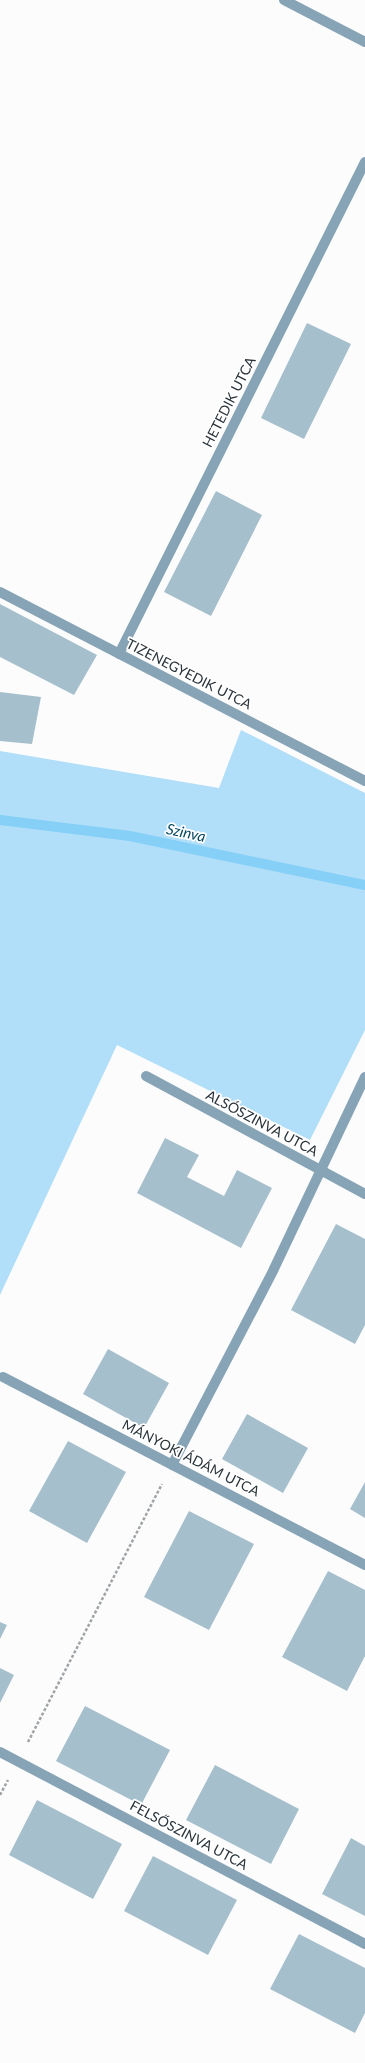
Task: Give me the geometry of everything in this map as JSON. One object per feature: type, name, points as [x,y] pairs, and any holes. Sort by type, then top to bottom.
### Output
[{"type":"street","points":[[284,0],[365,42]]},
{"type":"street","name":"HETEDIK UTCA","points":[[119,654],[365,162]]},
{"type":"street","name":"TIZENEGYEDIK UTCA","points":[[0,592],[365,781]]},
{"type":"street","name":"ALSÓSZINVA UTCA","points":[[146,1076],[365,1194]]},
{"type":"street","points":[[172,1465],[272,1272],[365,1077]]},
{"type":"street","name":"MÁNYOKI ÁDÁM UTCA","points":[[3,1376],[365,1565]]},
{"type":"street","name":"FELSŐSZINVA UTCA","points":[[0,1752],[365,1944]]},
{"type":"path","points":[[0,1795],[172,1465]]},
{"type":"shaded area","points":[[241,730],[365,793],[365,1030],[310,1140],[117,1045],[0,1295],[0,751],[219,788]]},
{"type":"building","points":[[307,323],[351,344],[304,439],[261,418]]},
{"type":"building","points":[[216,491],[262,515],[211,616],[164,592]]},
{"type":"building","points":[[0,604],[97,655],[74,695],[0,657]]},
{"type":"building","points":[[0,692],[41,697],[32,744],[0,741]]},
{"type":"building","points":[[165,1138],[199,1155],[187,1177],[224,1196],[237,1170],[272,1188],[241,1248],[137,1193]]},
{"type":"building","points":[[336,1224],[365,1239],[365,1325],[355,1344],[291,1310]]},
{"type":"building","points":[[108,1349],[169,1383],[144,1428],[83,1394]]},
{"type":"building","points":[[247,1414],[308,1448],[283,1493],[222,1459]]},
{"type":"building","points":[[68,1441],[126,1472],[87,1543],[29,1511]]},
{"type":"building","points":[[365,1482],[365,1518],[350,1509]]},
{"type":"building","points":[[189,1511],[254,1544],[209,1630],[144,1597]]},
{"type":"building","points":[[328,1571],[365,1590],[365,1656],[347,1691],[282,1657]]},
{"type":"building","points":[[0,1622],[7,1625],[0,1639]]},
{"type":"building","points":[[0,1668],[14,1675],[0,1703]]},
{"type":"building","points":[[85,1706],[170,1750],[141,1805],[56,1761]]},
{"type":"building","points":[[215,1765],[299,1809],[271,1864],[186,1820]]},
{"type":"building","points":[[37,1800],[122,1844],[93,1899],[9,1855]]},
{"type":"building","points":[[351,1838],[365,1846],[365,1916],[322,1894]]},
{"type":"building","points":[[153,1856],[237,1900],[208,1955],[124,1911]]},
{"type":"building","points":[[299,1934],[365,1968],[365,2013],[355,2033],[270,1989]]},
{"type":"waterway","name":"Szinva","points":[[0,820],[130,836],[365,885]]}]
